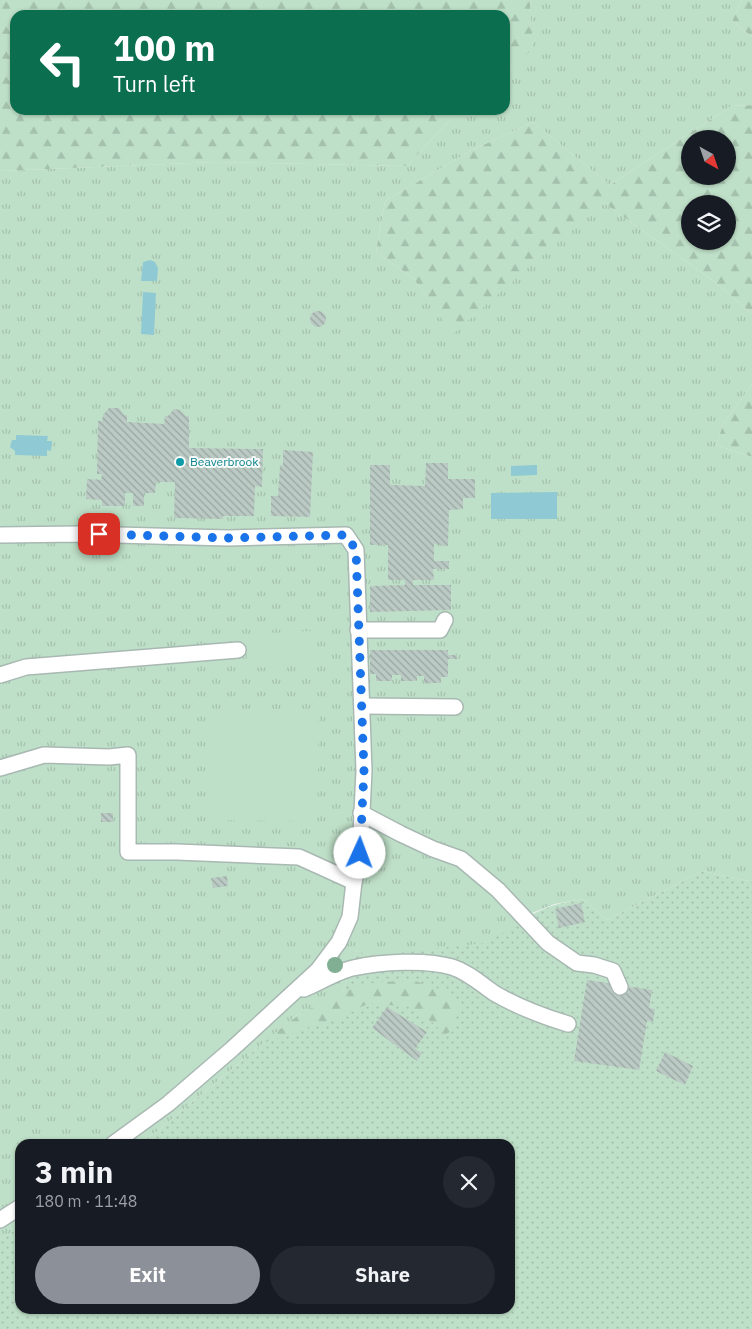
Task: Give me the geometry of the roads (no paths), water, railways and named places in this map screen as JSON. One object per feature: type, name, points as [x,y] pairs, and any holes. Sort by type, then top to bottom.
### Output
[{"type":"lane","points":[[0,536],[80,534],[228,538],[346,535],[356,550],[364,771],[360,853],[350,916],[339,942],[318,970],[168,1104],[119,1139]]},
{"type":"lane","points":[[358,630],[440,630],[445,620]]},
{"type":"lane","points":[[0,676],[26,666],[238,650]]},
{"type":"lane","points":[[363,706],[455,706]]},
{"type":"lane","points":[[0,768],[44,755],[109,757],[128,755],[128,852],[299,857],[354,882]]},
{"type":"lane","points":[[362,813],[401,834],[461,859],[498,890],[548,943],[577,964],[613,971],[620,987]]},
{"type":"lane","points":[[339,942],[343,959],[352,968]]},
{"type":"lane","points":[[292,994],[352,968],[398,963],[433,963],[453,967],[528,1011],[568,1024]]},
{"type":"lane","points":[[0,1220],[15,1210]]},
{"type":"water","points":[[150,260],[155,262],[158,268],[157,281],[141,281],[143,262]]},
{"type":"water","points":[[143,292],[156,293],[154,335],[141,334]]},
{"type":"water","points":[[16,435],[48,436],[47,441],[52,441],[51,451],[47,450],[47,456],[15,455],[15,451],[10,447],[12,440],[16,440]]},
{"type":"water","points":[[537,465],[537,475],[511,476],[511,466]]},
{"type":"water","points":[[557,492],[557,519],[491,519],[491,493]]},
{"type":"place","name":"Beaverbrook","points":[[180,462]]}]
